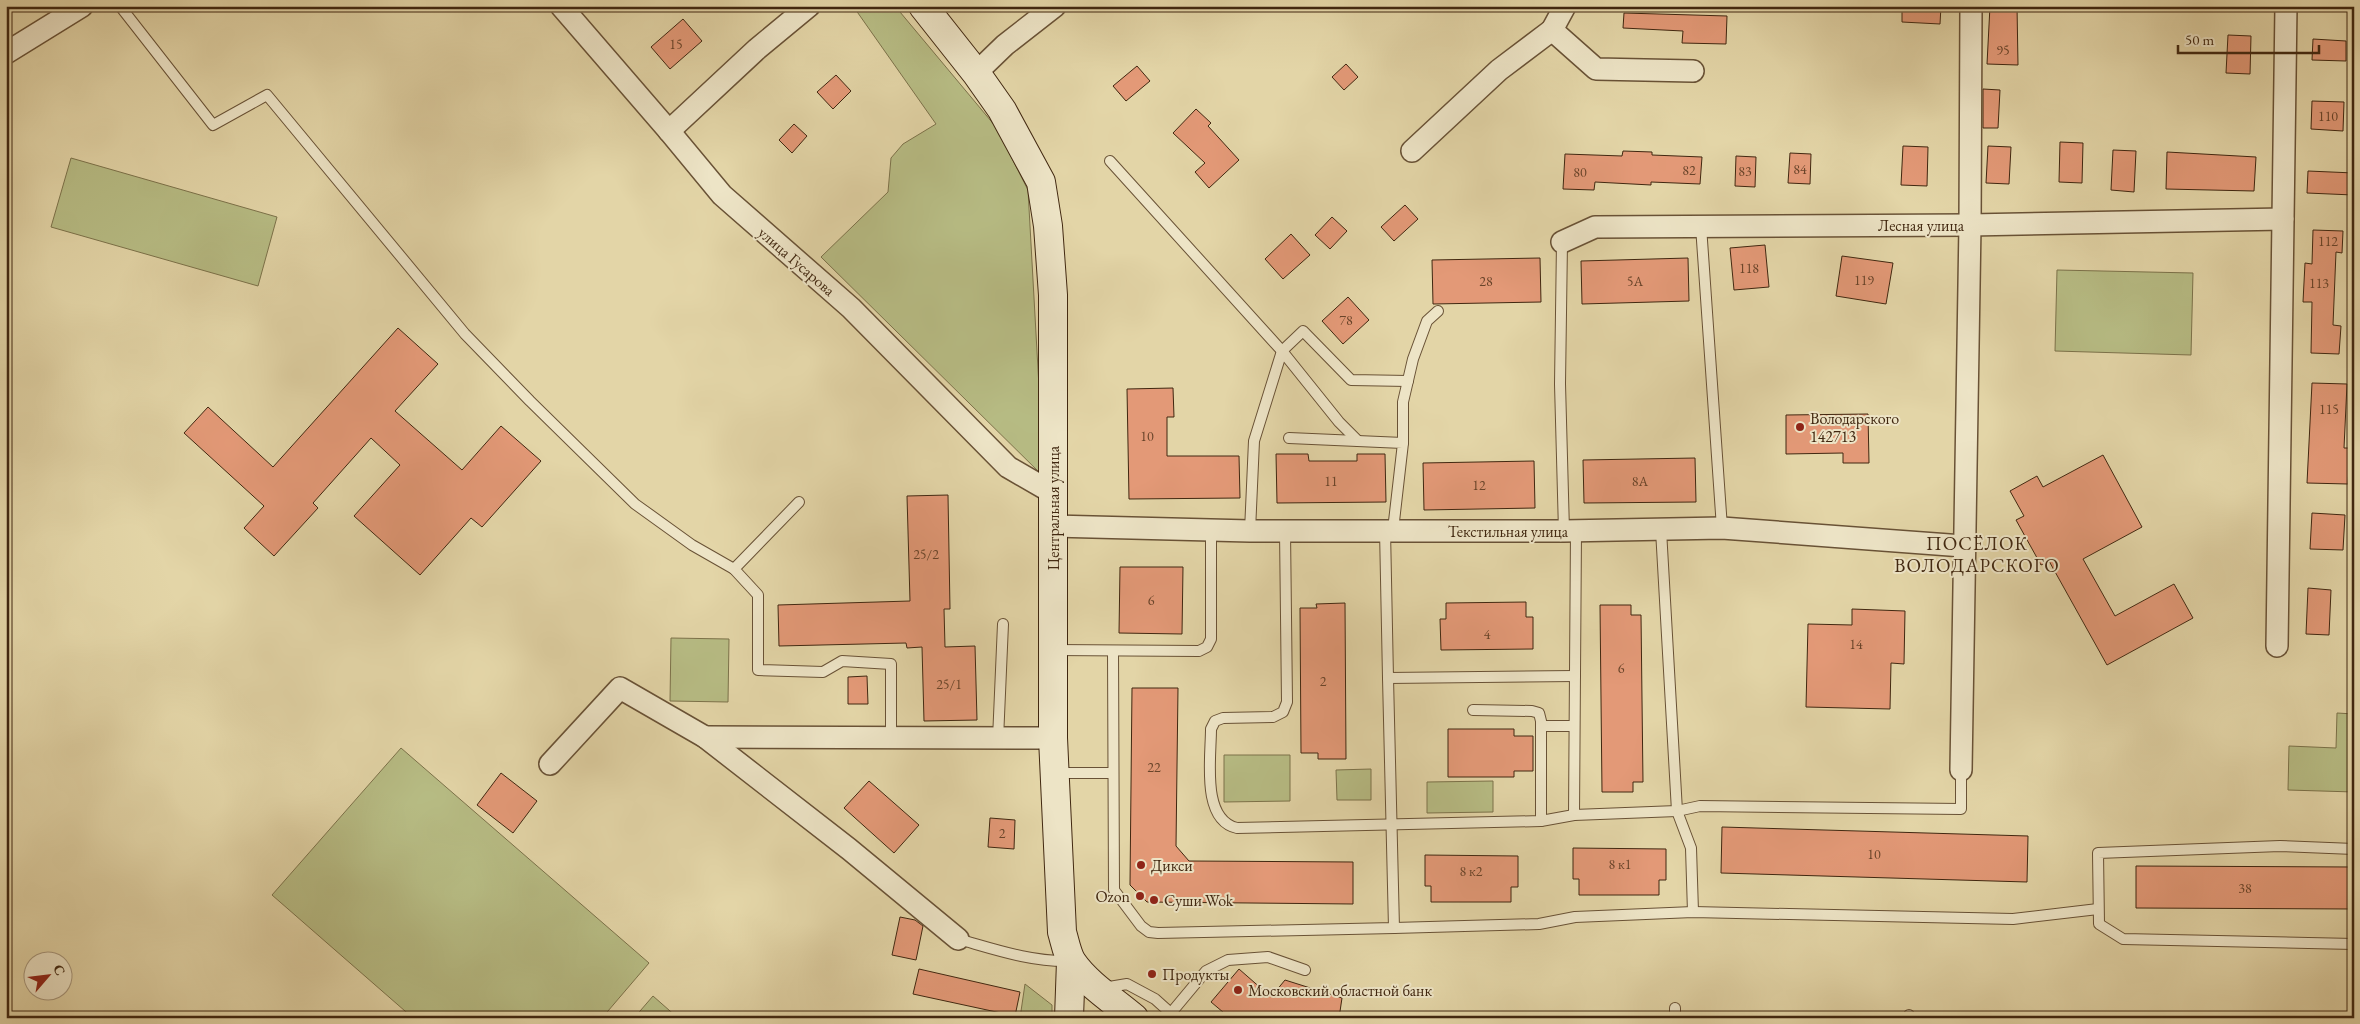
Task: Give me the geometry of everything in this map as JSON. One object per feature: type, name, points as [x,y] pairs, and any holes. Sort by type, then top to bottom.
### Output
[{"type":"main road","name":"Центральная улица","points":[[923,6],[976,73],[1002,110],[1041,182],[1048,226],[1053,295],[1053,738],[1062,932],[1071,961],[1098,989],[1134,1018]]},
{"type":"main road","points":[[1069,1018],[1071,961]]},
{"type":"street","points":[[6,53],[82,6]]},
{"type":"street","name":"улица Гусарова","points":[[561,6],[722,195],[851,308],[1008,467],[1053,493]]},
{"type":"street","points":[[669,131],[757,49],[809,6]]},
{"type":"street","points":[[976,73],[1005,45],[1055,6]]},
{"type":"street","points":[[1412,151],[1499,70],[1552,30],[1565,6]]},
{"type":"street","points":[[1960,770],[1970,225],[1971,6]]},
{"type":"street","points":[[2278,646],[2286,6]]},
{"type":"street","points":[[1552,30],[1596,69],[1693,71]]},
{"type":"street","name":"Лесная улица","points":[[1562,242],[1595,227],[1970,225],[2283,220]]},
{"type":"street","name":"Текстильная улица","points":[[1053,526],[1250,531],[1570,531],[1722,528],[1964,546]]},
{"type":"street","points":[[550,764],[620,688],[705,737],[848,849],[958,939]]},
{"type":"street","points":[[705,737],[1053,738]]},
{"type":"lane","points":[[120,6],[213,125],[268,95],[465,334],[530,401],[635,504],[692,545],[734,569],[758,596],[758,670],[823,672],[842,661],[891,664],[891,737]]},
{"type":"lane","points":[[1110,161],[1282,351],[1339,422],[1358,441]]},
{"type":"lane","points":[[1701,226],[1722,528]]},
{"type":"lane","points":[[1562,242],[1560,384],[1570,531],[1575,676],[1574,815]]},
{"type":"lane","points":[[1394,928],[1388,678],[1389,530],[1402,443],[1402,402],[1427,321],[1438,311]]},
{"type":"lane","points":[[1250,531],[1254,441],[1282,351],[1303,331],[1352,380],[1408,381]]},
{"type":"lane","points":[[1289,438],[1402,443]]},
{"type":"lane","points":[[734,569],[799,502]]},
{"type":"lane","points":[[1053,650],[1199,651],[1207,647],[1211,639],[1211,530]]},
{"type":"lane","points":[[1661,530],[1677,811],[1690,848],[1693,912]]},
{"type":"lane","points":[[1285,531],[1287,702],[1283,712],[1273,717],[1223,718],[1215,720],[1211,729],[1212,797],[1216,810],[1229,826],[1238,828],[1541,821],[1574,815],[1677,811],[1700,806],[1961,809],[1960,770]]},
{"type":"lane","points":[[998,739],[1003,624]]},
{"type":"lane","points":[[1113,651],[1114,890],[1141,926],[1149,932],[1540,924],[1575,917],[1693,912],[2013,919],[2098,909]]},
{"type":"lane","points":[[1388,678],[1575,676]]},
{"type":"lane","points":[[1473,710],[1532,711],[1539,713],[1541,726],[1541,821]]},
{"type":"lane","points":[[1541,726],[1574,726]]},
{"type":"lane","points":[[1055,773],[1113,773]]},
{"type":"lane","points":[[2354,849],[2280,846],[2098,853],[2099,924],[2123,940],[2354,944]]},
{"type":"lane","points":[[958,939],[1022,956],[1052,961],[1071,961]]},
{"type":"lane","points":[[1098,989],[1127,984],[1155,999],[1173,1016],[1206,971],[1228,960],[1268,957],[1305,970]]},
{"type":"green space","points":[[853,6],[895,6],[996,127],[1028,190],[1044,477],[821,257],[888,192],[891,158],[903,144],[936,124]]},
{"type":"green space","points":[[71,158],[277,217],[258,286],[51,227]]},
{"type":"green space","points":[[2057,270],[2193,273],[2191,355],[2055,351]]},
{"type":"green space","points":[[671,638],[729,639],[728,702],[670,701]]},
{"type":"green space","points":[[2337,713],[2354,714],[2354,792],[2288,790],[2289,746],[2336,748]]},
{"type":"green space","points":[[401,748],[649,963],[602,1018],[413,1018],[272,895]]},
{"type":"green space","points":[[1224,755],[1290,755],[1290,801],[1224,802]]},
{"type":"green space","points":[[1371,769],[1371,800],[1337,800],[1336,770]]},
{"type":"green space","points":[[1493,781],[1493,812],[1427,813],[1427,782]]},
{"type":"green space","points":[[1025,984],[1052,1005],[1052,1018],[1020,1018]]},
{"type":"green space","points":[[653,996],[678,1018],[634,1018]]},
{"type":"building","points":[[1902,6],[1941,6],[1940,24],[1902,22]]},
{"type":"building","points":[[1990,6],[2017,6],[2018,65],[1987,64]]},
{"type":"building","points":[[1624,13],[1727,16],[1726,44],[1682,43],[1683,31],[1623,28]]},
{"type":"building","points":[[683,19],[702,41],[670,69],[651,47]]},
{"type":"building","points":[[2228,35],[2251,36],[2250,74],[2226,73]]},
{"type":"building","points":[[2313,39],[2346,41],[2346,61],[2312,60]]},
{"type":"building","points":[[1346,64],[1358,77],[1344,90],[1332,77]]},
{"type":"building","points":[[1137,66],[1150,81],[1126,101],[1113,86]]},
{"type":"building","points":[[836,75],[851,91],[833,109],[817,92]]},
{"type":"building","points":[[1983,89],[2000,90],[1998,128],[1983,128]]},
{"type":"building","points":[[2312,101],[2344,102],[2343,131],[2311,129]]},
{"type":"building","points":[[1196,109],[1211,123],[1208,126],[1239,160],[1209,188],[1195,172],[1205,163],[1173,133]]},
{"type":"building","points":[[794,124],[807,136],[792,153],[779,140]]},
{"type":"building","points":[[2060,142],[2083,143],[2082,183],[2059,182]]},
{"type":"building","points":[[1903,146],[1928,147],[1927,186],[1901,185]]},
{"type":"building","points":[[1988,146],[2011,147],[2009,184],[1986,183]]},
{"type":"building","points":[[2113,150],[2136,151],[2134,192],[2111,190]]},
{"type":"building","points":[[1623,151],[1652,152],[1652,155],[1702,157],[1700,184],[1651,182],[1651,185],[1595,182],[1594,190],[1563,189],[1565,154],[1622,156]]},
{"type":"building","points":[[2167,152],[2256,157],[2254,191],[2166,189]]},
{"type":"building","points":[[1790,153],[1811,154],[1810,184],[1788,183]]},
{"type":"building","points":[[1736,156],[1756,157],[1755,187],[1735,186]]},
{"type":"building","points":[[2308,171],[2354,173],[2353,195],[2307,193]]},
{"type":"building","points":[[1405,205],[1418,219],[1394,241],[1381,227]]},
{"type":"building","points":[[1332,217],[1347,231],[1330,249],[1315,235]]},
{"type":"building","points":[[2313,230],[2343,231],[2342,253],[2336,252],[2333,325],[2341,326],[2339,354],[2311,353],[2312,302],[2303,302],[2305,263],[2312,264]]},
{"type":"building","points":[[1291,234],[1310,255],[1283,279],[1265,259]]},
{"type":"building","points":[[1765,245],[1769,287],[1734,290],[1730,248]]},
{"type":"building","points":[[1842,256],[1893,263],[1886,304],[1836,296]]},
{"type":"building","points":[[1540,258],[1541,302],[1433,304],[1432,260]]},
{"type":"building","points":[[1688,258],[1689,301],[1582,304],[1581,261]]},
{"type":"building","points":[[1348,297],[1369,320],[1343,344],[1322,321]]},
{"type":"building","points":[[398,328],[438,364],[395,411],[462,470],[501,426],[541,461],[482,527],[471,518],[420,575],[354,516],[400,465],[371,438],[313,503],[318,508],[274,556],[244,528],[264,506],[184,433],[208,407],[273,467]]},
{"type":"building","points":[[2312,383],[2347,384],[2344,448],[2350,448],[2348,484],[2307,483]]},
{"type":"building","points":[[1173,388],[1174,417],[1167,417],[1167,456],[1239,456],[1240,498],[1129,499],[1127,389]]},
{"type":"building","points":[[1868,414],[1869,463],[1843,463],[1843,453],[1786,454],[1786,415]]},
{"type":"building","points":[[1276,454],[1308,454],[1309,461],[1357,461],[1357,454],[1385,454],[1386,502],[1277,503]]},
{"type":"building","points":[[2103,455],[2142,527],[2083,559],[2115,616],[2174,584],[2193,618],[2107,665],[2049,561],[2041,565],[2016,520],[2024,516],[2010,491],[2037,476],[2043,487]]},
{"type":"building","points":[[1695,458],[1696,502],[1584,503],[1583,460]]},
{"type":"building","points":[[1534,461],[1535,508],[1424,510],[1423,463]]},
{"type":"building","points":[[948,495],[950,609],[944,609],[945,647],[975,646],[977,720],[924,721],[922,647],[907,648],[906,643],[779,646],[778,605],[910,601],[907,496]]},
{"type":"building","points":[[2312,513],[2345,515],[2343,550],[2310,549]]},
{"type":"building","points":[[1120,567],[1183,567],[1182,634],[1119,633]]},
{"type":"building","points":[[2308,588],[2331,590],[2329,635],[2306,634]]},
{"type":"building","points":[[1526,602],[1526,617],[1533,617],[1533,649],[1441,650],[1440,619],[1446,619],[1446,603]]},
{"type":"building","points":[[1345,603],[1346,759],[1318,759],[1318,753],[1301,753],[1300,608],[1317,608],[1316,604]]},
{"type":"building","points":[[1600,605],[1631,605],[1631,615],[1641,615],[1643,782],[1633,782],[1633,792],[1602,792]]},
{"type":"building","points":[[1852,609],[1905,611],[1904,664],[1891,663],[1890,709],[1806,707],[1808,624],[1852,625]]},
{"type":"building","points":[[867,676],[868,704],[848,704],[848,677]]},
{"type":"building","points":[[1132,688],[1178,688],[1176,846],[1189,861],[1353,862],[1353,904],[1147,902],[1130,885]]},
{"type":"building","points":[[1448,729],[1514,729],[1514,736],[1533,736],[1533,771],[1514,771],[1514,777],[1448,777]]},
{"type":"building","points":[[501,773],[537,801],[513,833],[477,805]]},
{"type":"building","points":[[869,781],[919,825],[894,853],[844,808]]},
{"type":"building","points":[[990,818],[1015,820],[1014,849],[988,847]]},
{"type":"building","points":[[1722,827],[2028,836],[2027,882],[1721,873]]},
{"type":"building","points":[[1573,848],[1666,849],[1666,880],[1659,880],[1659,895],[1579,895],[1579,879],[1573,879]]},
{"type":"building","points":[[1425,855],[1518,856],[1518,887],[1511,887],[1511,902],[1431,902],[1431,886],[1425,886]]},
{"type":"building","points":[[2136,866],[2354,867],[2354,909],[2136,908]]},
{"type":"building","points":[[900,917],[915,920],[923,926],[916,960],[892,955]]},
{"type":"building","points":[[919,969],[1020,992],[1015,1016],[913,994]]},
{"type":"building","points":[[1239,969],[1271,997],[1285,980],[1342,998],[1339,1018],[1230,1018],[1211,1002]]},
{"type":"place","name":"Володарского 142713","points":[[1800,427]]},
{"type":"place","name":"Дикси","points":[[1141,865]]},
{"type":"place","name":"Ozon","points":[[1140,896]]},
{"type":"place","name":"Суши Wok","points":[[1154,900]]},
{"type":"place","name":"Продукты","points":[[1152,974]]},
{"type":"place","name":"Московский областной банк","points":[[1238,990]]},
{"type":"district","name":"ПОСЁЛОК ВОЛОДАРСКОГО","points":[[1977,554]]}]
